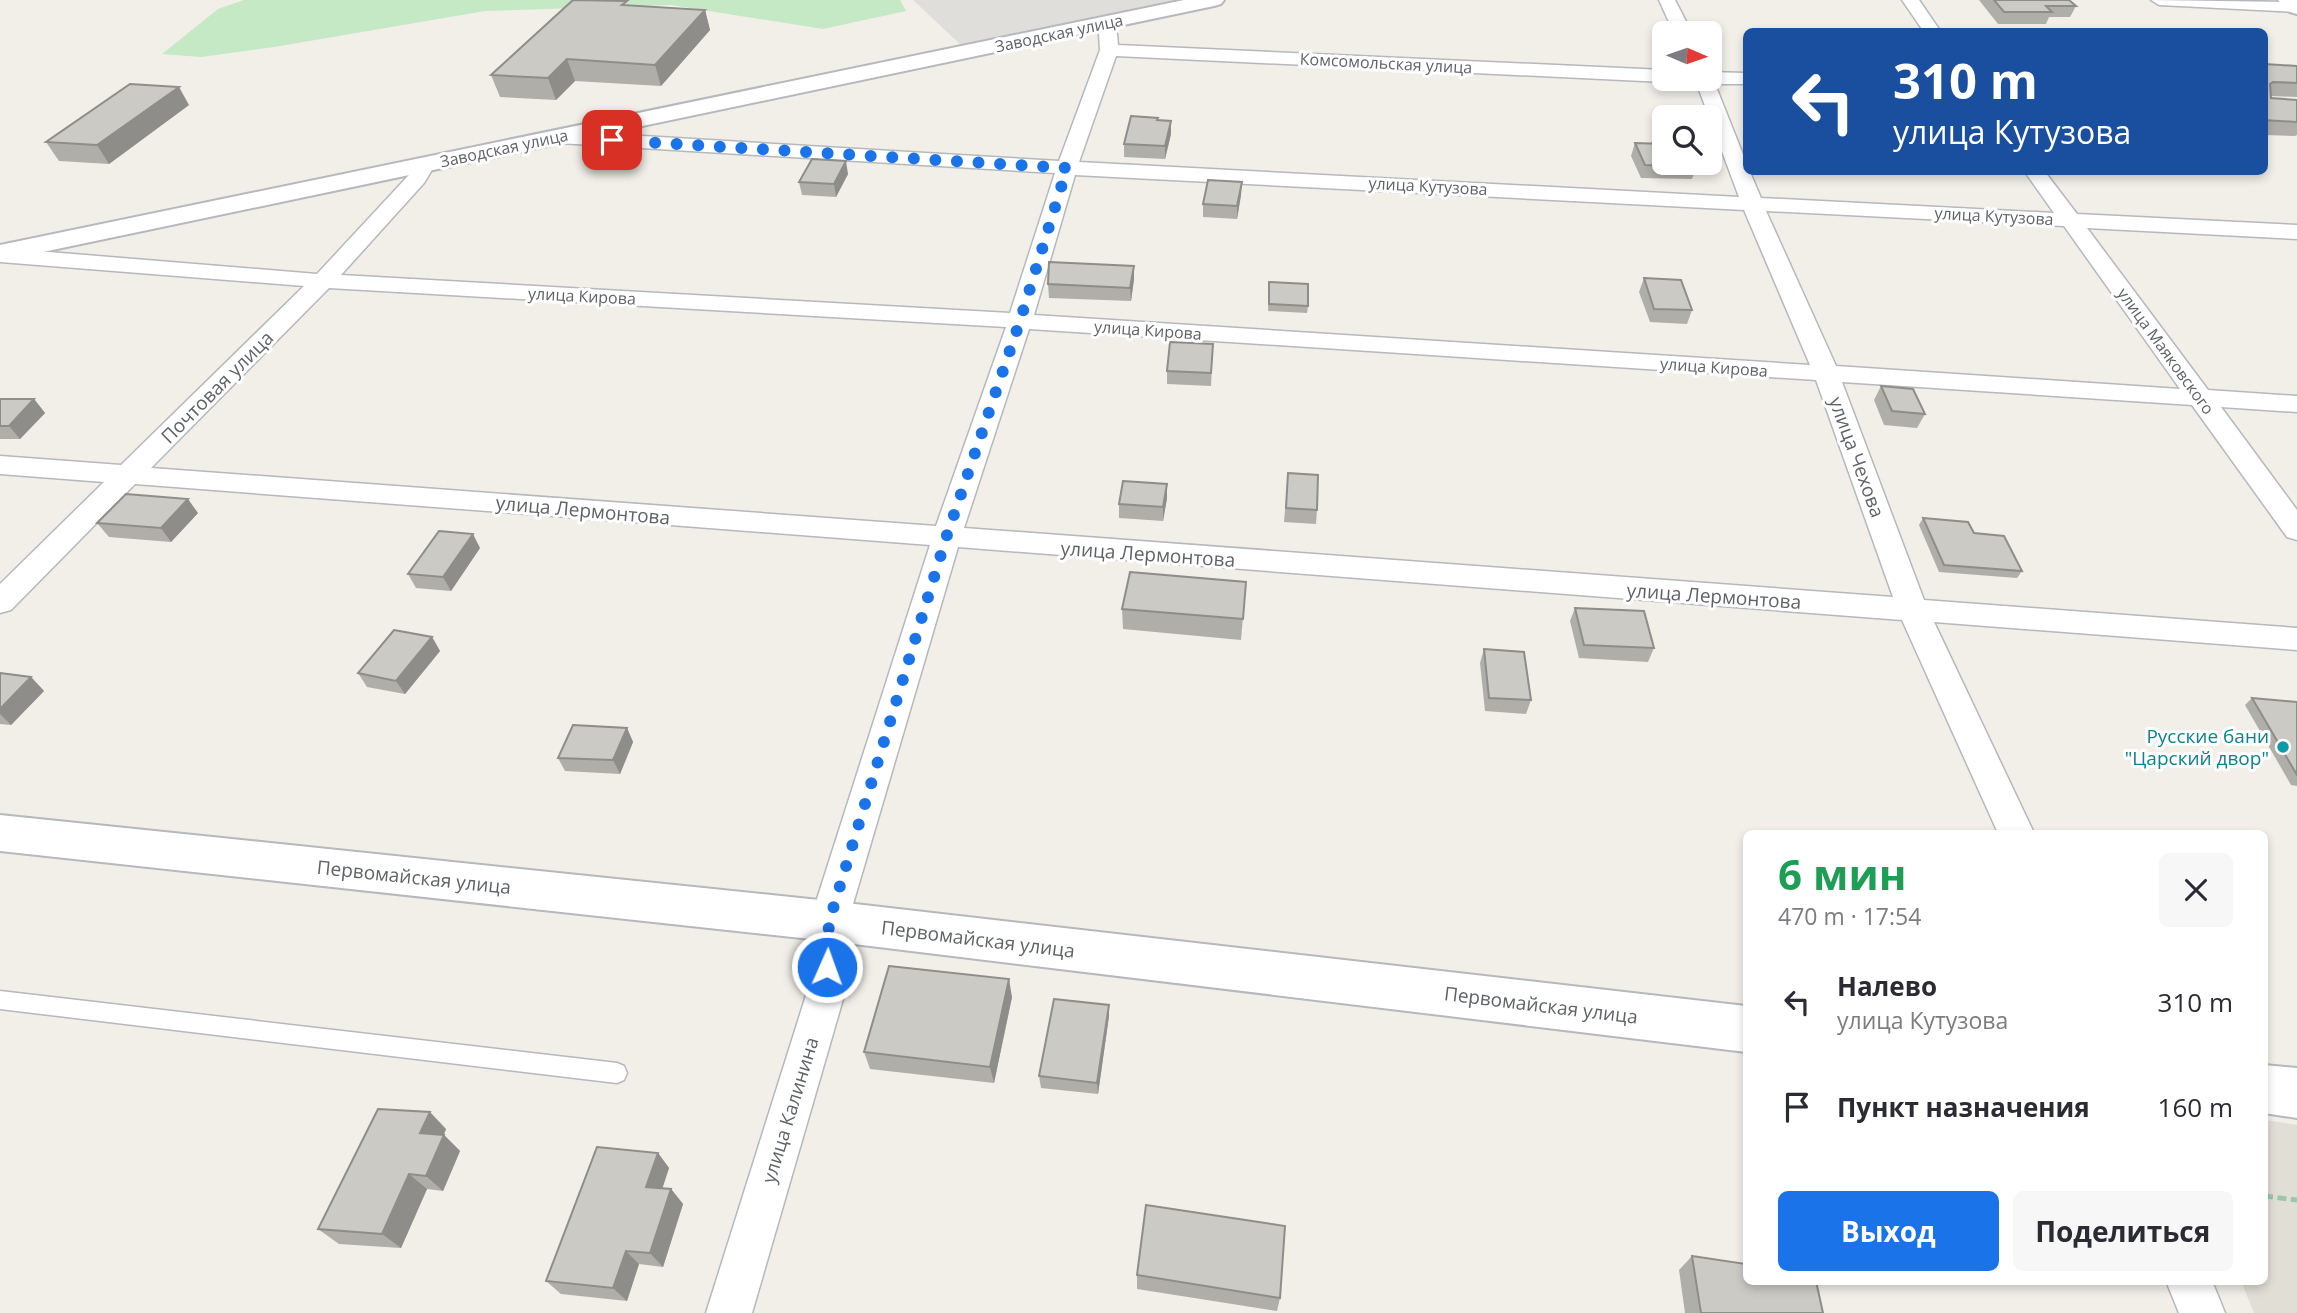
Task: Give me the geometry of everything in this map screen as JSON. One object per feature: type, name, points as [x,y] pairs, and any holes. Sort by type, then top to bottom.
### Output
[{"type":"street","name":"Заводская улица","points":[[0,254],[559,137],[1105,37],[1214,0]]},
{"type":"street","points":[[1667,0],[1677,21]]},
{"type":"street","points":[[1910,0],[1930,28]]},
{"type":"street","points":[[2159,0],[2294,5]]},
{"type":"street","name":"Комсомольская улица","points":[[1105,37],[1652,75]]},
{"type":"street","name":"улица Калинина","points":[[729,1313],[827,989],[829,922],[946,538],[1020,321],[1105,37]]},
{"type":"street","points":[[1722,78],[1743,79]]},
{"type":"street","name":"улица Чехова","points":[[1709,91],[1752,203],[1828,375],[1913,611],[2015,830]]},
{"type":"street","name":"улица Кутузова","points":[[559,137],[1067,168],[2297,232]]},
{"type":"street","name":"Почтовая улица","points":[[0,602],[323,281],[418,179],[425,165]]},
{"type":"street","name":"улица Маяковского","points":[[2037,175],[2297,530]]},
{"type":"street","name":"улица Кирова","points":[[0,254],[323,281],[1020,321],[2297,404]]},
{"type":"street","name":"улица Лермонтова","points":[[0,465],[2297,639]]},
{"type":"street","name":"Первомайская улица","points":[[0,833],[829,922],[1743,1029]]},
{"type":"street","points":[[2268,1089],[2297,1093]]},
{"type":"street","points":[[2191,1285],[2202,1313]]},
{"type":"lane","points":[[0,1000],[617,1073]]},
{"type":"path","points":[[2268,1196],[2297,1200]]},
{"type":"shaded area","points":[[913,0],[1174,0],[961,45]]},
{"type":"shaded area","points":[[2268,1120],[2297,1125],[2297,1313],[2254,1313],[2243,1285],[2268,1285]]},
{"type":"green space","points":[[244,0],[900,0],[906,11],[823,29],[671,5],[485,11],[201,57],[162,54],[218,9]]},
{"type":"building","points":[[573,0],[627,1],[622,5],[705,10],[655,65],[567,59],[548,78],[491,75]]},
{"type":"building","points":[[1994,0],[2069,0],[2076,6],[2046,6],[2052,12],[2004,12]]},
{"type":"building","points":[[2268,64],[2297,66],[2297,83],[2270,84],[2271,98],[2297,100],[2297,122],[2268,120]]},
{"type":"building","points":[[130,84],[179,87],[97,145],[46,142]]},
{"type":"building","points":[[1131,116],[1171,121],[1165,146],[1124,144]]},
{"type":"building","points":[[1635,143],[1652,144],[1652,165],[1645,165]]},
{"type":"building","points":[[812,159],[846,161],[834,184],[799,182]]},
{"type":"building","points":[[1208,180],[1242,182],[1237,206],[1203,204]]},
{"type":"building","points":[[1049,262],[1134,266],[1130,288],[1048,284]]},
{"type":"building","points":[[1644,278],[1681,280],[1692,310],[1654,309]]},
{"type":"building","points":[[1269,282],[1308,284],[1308,306],[1269,304]]},
{"type":"building","points":[[1170,342],[1213,344],[1211,373],[1167,371]]},
{"type":"building","points":[[1881,386],[1913,389],[1925,414],[1892,411]]},
{"type":"building","points":[[0,399],[34,399],[9,426],[0,426]]},
{"type":"building","points":[[1288,473],[1318,475],[1317,510],[1286,508]]},
{"type":"building","points":[[1123,481],[1167,484],[1163,507],[1119,504]]},
{"type":"building","points":[[126,494],[188,499],[161,528],[97,523]]},
{"type":"building","points":[[1923,518],[1968,522],[1974,533],[2004,536],[2022,571],[1944,565]]},
{"type":"building","points":[[439,531],[473,534],[443,577],[408,574]]},
{"type":"building","points":[[1130,572],[1246,582],[1243,619],[1122,609]]},
{"type":"building","points":[[1575,608],[1644,611],[1654,648],[1584,645]]},
{"type":"building","points":[[394,630],[432,637],[396,681],[358,673]]},
{"type":"building","points":[[1484,649],[1524,652],[1531,700],[1489,698]]},
{"type":"building","points":[[0,673],[31,677],[0,709]]},
{"type":"building","points":[[2252,698],[2297,702],[2297,775]]},
{"type":"building","points":[[573,725],[627,728],[613,760],[558,758]]},
{"type":"building","points":[[889,966],[1009,979],[990,1067],[864,1052]]},
{"type":"building","points":[[1054,999],[1109,1005],[1097,1083],[1039,1076]]},
{"type":"building","points":[[378,1109],[430,1112],[420,1133],[444,1135],[426,1176],[409,1174],[382,1234],[318,1229]]},
{"type":"building","points":[[597,1147],[658,1153],[646,1187],[671,1189],[650,1253],[626,1251],[613,1288],[546,1281]]},
{"type":"building","points":[[1146,1205],[1285,1226],[1280,1298],[1137,1275]]},
{"type":"building","points":[[1692,1256],[1743,1264],[1743,1285],[1817,1285],[1823,1313],[1701,1313]]},
{"type":"place","name":"Русские бани \"Царский двор\"","points":[[2283,747]]},
{"type":"route","points":[[612,140],[1067,168],[1020,321],[946,538],[829,922],[827,967]]}]
